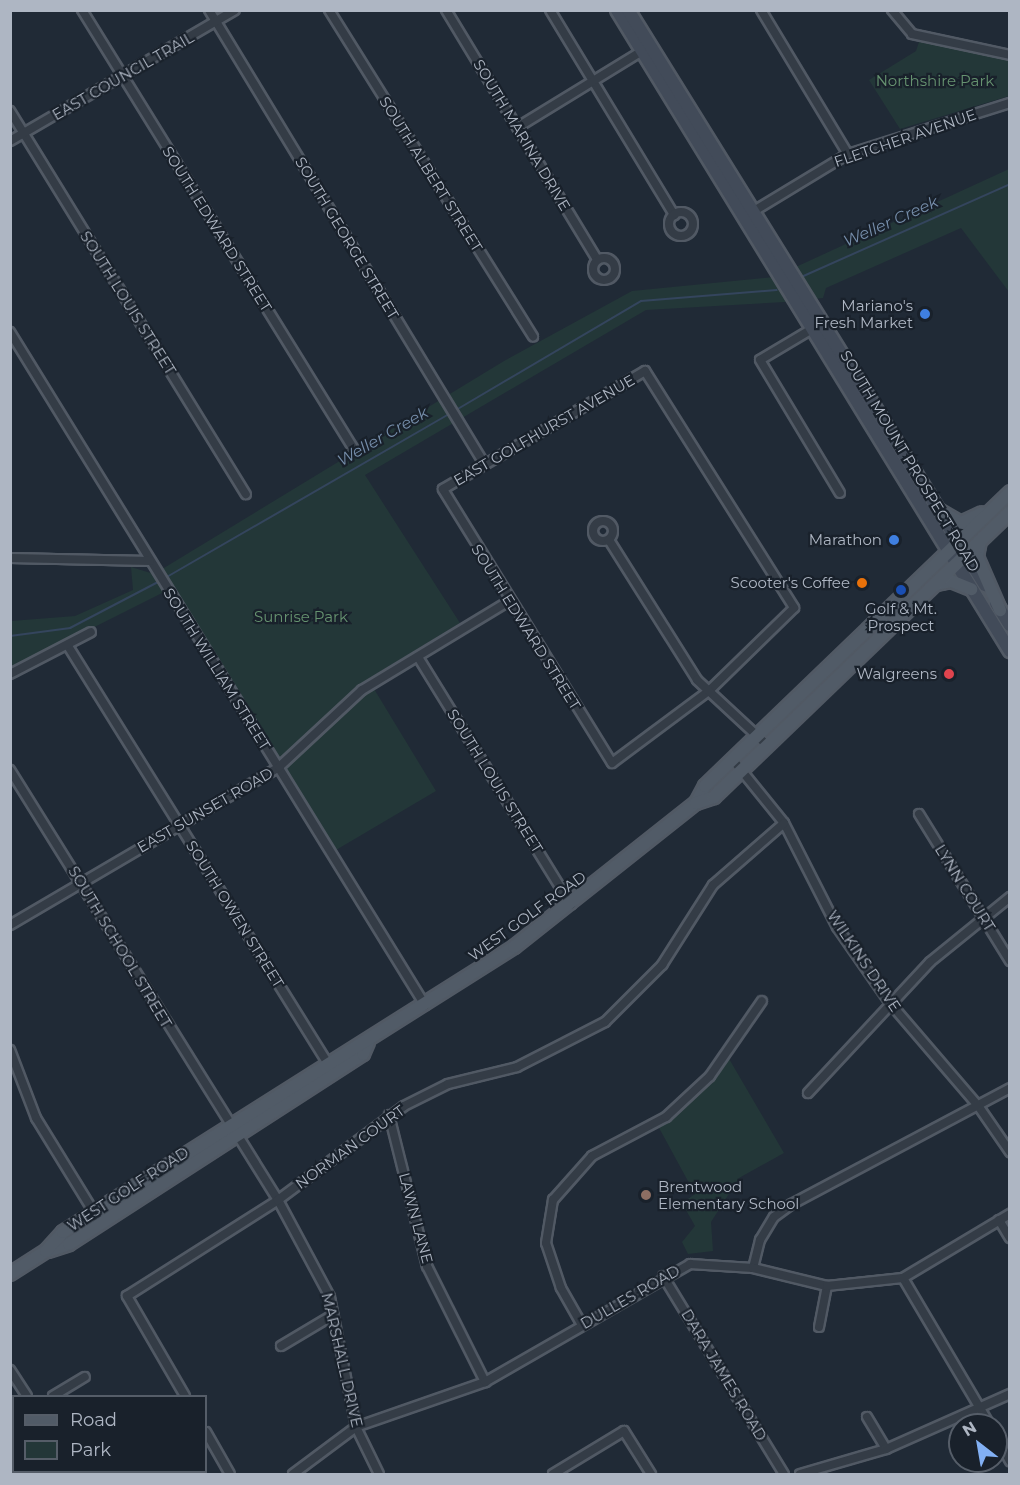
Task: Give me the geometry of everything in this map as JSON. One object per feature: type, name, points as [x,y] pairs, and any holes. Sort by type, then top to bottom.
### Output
[{"type":"main road","name":"SOUTH MOUNT PROSPECT ROAD","points":[[617,10],[646,48],[816,326],[955,565],[1010,651]]},
{"type":"main road","name":"SOUTH MOUNT PROSPECT ROAD","points":[[628,10],[646,48]]},
{"type":"main road","name":"SOUTH MOUNT PROSPECT ROAD","points":[[816,326],[940,511],[1010,626]]},
{"type":"main road","points":[[940,511],[967,522],[1005,496]]},
{"type":"main road","name":"WEST GOLF ROAD","points":[[696,803],[705,786],[1005,496]]},
{"type":"main road","name":"WEST GOLF ROAD","points":[[10,1274],[46,1251],[63,1232],[326,1061],[353,1044],[368,1042],[425,1005],[572,905],[696,803],[714,797],[1010,512]]},
{"type":"main road","points":[[980,541],[977,557],[1000,610]]},
{"type":"main road","points":[[935,585],[951,581],[971,589]]},
{"type":"main road","name":"WEST GOLF ROAD","points":[[46,1251],[69,1244],[363,1054],[368,1042]]},
{"type":"street","name":"SOUTH EDWARD STREET","points":[[82,10],[353,448]]},
{"type":"street","name":"SOUTH GEORGE STREET","points":[[209,10],[485,465]]},
{"type":"street","name":"EAST COUNCIL TRAIL","points":[[10,141],[235,10]]},
{"type":"street","name":"SOUTH ALBERT STREET","points":[[329,10],[533,337]]},
{"type":"street","name":"SOUTH MARINA DRIVE","points":[[446,10],[597,260]]},
{"type":"street","points":[[550,10],[674,215]]},
{"type":"street","points":[[761,10],[848,154]]},
{"type":"street","points":[[892,10],[912,34],[1009,55]]},
{"type":"street","points":[[518,127],[646,48]]},
{"type":"street","name":"FLETCHER AVENUE","points":[[748,215],[848,154],[1010,103]]},
{"type":"street","name":"SOUTH LOUIS STREET","points":[[10,111],[246,494]]},
{"type":"street","points":[[816,326],[760,360],[840,493]]},
{"type":"street","name":"SOUTH WILLIAM STREET","points":[[10,332],[425,1005]]},
{"type":"street","name":"EAST GOLFHURST AVENUE","points":[[443,489],[645,371],[794,608],[710,690]]},
{"type":"street","name":"SOUTH EDWARD STREET","points":[[443,489],[508,601],[612,763],[710,690]]},
{"type":"street","points":[[609,540],[697,680],[768,746]]},
{"type":"street","points":[[10,549],[13,558],[150,561]]},
{"type":"street","name":"EAST SUNSET ROAD","points":[[10,926],[279,767],[362,690],[508,601]]},
{"type":"street","points":[[10,674],[68,646],[91,632]]},
{"type":"street","name":"SOUTH OWEN STREET","points":[[68,646],[326,1061]]},
{"type":"street","name":"SOUTH LOUIS STREET","points":[[418,657],[572,905]]},
{"type":"street","name":"WILKINS DRIVE","points":[[733,760],[784,823],[837,927],[890,1003],[979,1107],[1010,1152]]},
{"type":"street","name":"SOUTH SCHOOL STREET","points":[[10,770],[229,1124]]},
{"type":"street","name":"LYNN COURT","points":[[919,814],[1010,961]]},
{"type":"street","name":"NORMAN COURT","points":[[184,1395],[127,1296],[278,1200],[389,1115],[448,1084],[556,1051],[605,1022],[662,966],[713,885],[784,823]]},
{"type":"street","points":[[808,1093],[890,1003],[983,916],[1010,897]]},
{"type":"street","points":[[582,1325],[561,1288],[546,1244],[553,1200],[592,1156],[666,1117],[710,1076],[762,1002]]},
{"type":"street","points":[[10,1050],[36,1118],[101,1224]]},
{"type":"street","points":[[753,1268],[760,1240],[774,1217],[979,1107],[1010,1088]]},
{"type":"street","name":"LAWN LANE","points":[[389,1115],[427,1266],[486,1382]]},
{"type":"street","name":"MARSHALL DRIVE","points":[[229,1124],[278,1200],[330,1297],[356,1427],[379,1474]]},
{"type":"street","points":[[984,1413],[903,1278],[1010,1214]]},
{"type":"street","points":[[999,1220],[1010,1238]]},
{"type":"street","name":"DULLES ROAD","points":[[293,1474],[356,1427],[486,1382],[663,1276],[690,1264],[753,1268],[827,1286],[903,1278]]},
{"type":"street","name":"DARA JAMES ROAD","points":[[663,1276],[784,1474]]},
{"type":"street","points":[[819,1327],[827,1286]]},
{"type":"street","points":[[281,1346],[333,1315]]},
{"type":"street","points":[[10,1370],[26,1395]]},
{"type":"street","points":[[55,1395],[85,1377]]},
{"type":"street","points":[[800,1474],[886,1449],[1010,1394]]},
{"type":"street","points":[[867,1417],[886,1449]]},
{"type":"street","points":[[554,1474],[624,1431],[651,1474]]},
{"type":"street","points":[[207,1434],[230,1474]]},
{"type":"green space","name":"Northshire Park","points":[[919,42],[1009,59],[1009,96],[900,129],[869,80],[916,51]]},
{"type":"green space","name":"Sunrise Park","points":[[1009,169],[1009,292],[961,228],[826,288],[823,298],[813,299],[805,286],[785,302],[646,310],[365,475],[460,623],[368,679],[436,791],[336,850],[174,587],[11,669],[11,621],[75,616],[133,590],[131,567],[154,574],[504,361],[632,291],[774,277]]},
{"type":"green space","points":[[728,1057],[784,1153],[739,1178],[711,1222],[713,1251],[688,1254],[682,1242],[695,1226],[682,1203],[695,1194],[658,1126]]},
{"type":"waterway","name":"Weller Creek","points":[[799,278],[1010,184]]},
{"type":"waterway","name":"Weller Creek","points":[[456,410],[641,301],[777,290]]},
{"type":"waterway","name":"Weller Creek","points":[[165,578],[451,413]]},
{"type":"waterway","name":"Weller Creek","points":[[10,636],[70,628],[160,581]]},
{"type":"place","name":"Mariano's Fresh Market","points":[[925,314]]},
{"type":"place","name":"Marathon","points":[[894,540]]},
{"type":"place","name":"Scooter's Coffee","points":[[862,583]]},
{"type":"place","name":"Golf & Mt. Prospect","points":[[901,590]]},
{"type":"place","name":"Walgreens","points":[[949,674]]},
{"type":"place","name":"Brentwood Elementary School","points":[[646,1195]]}]
